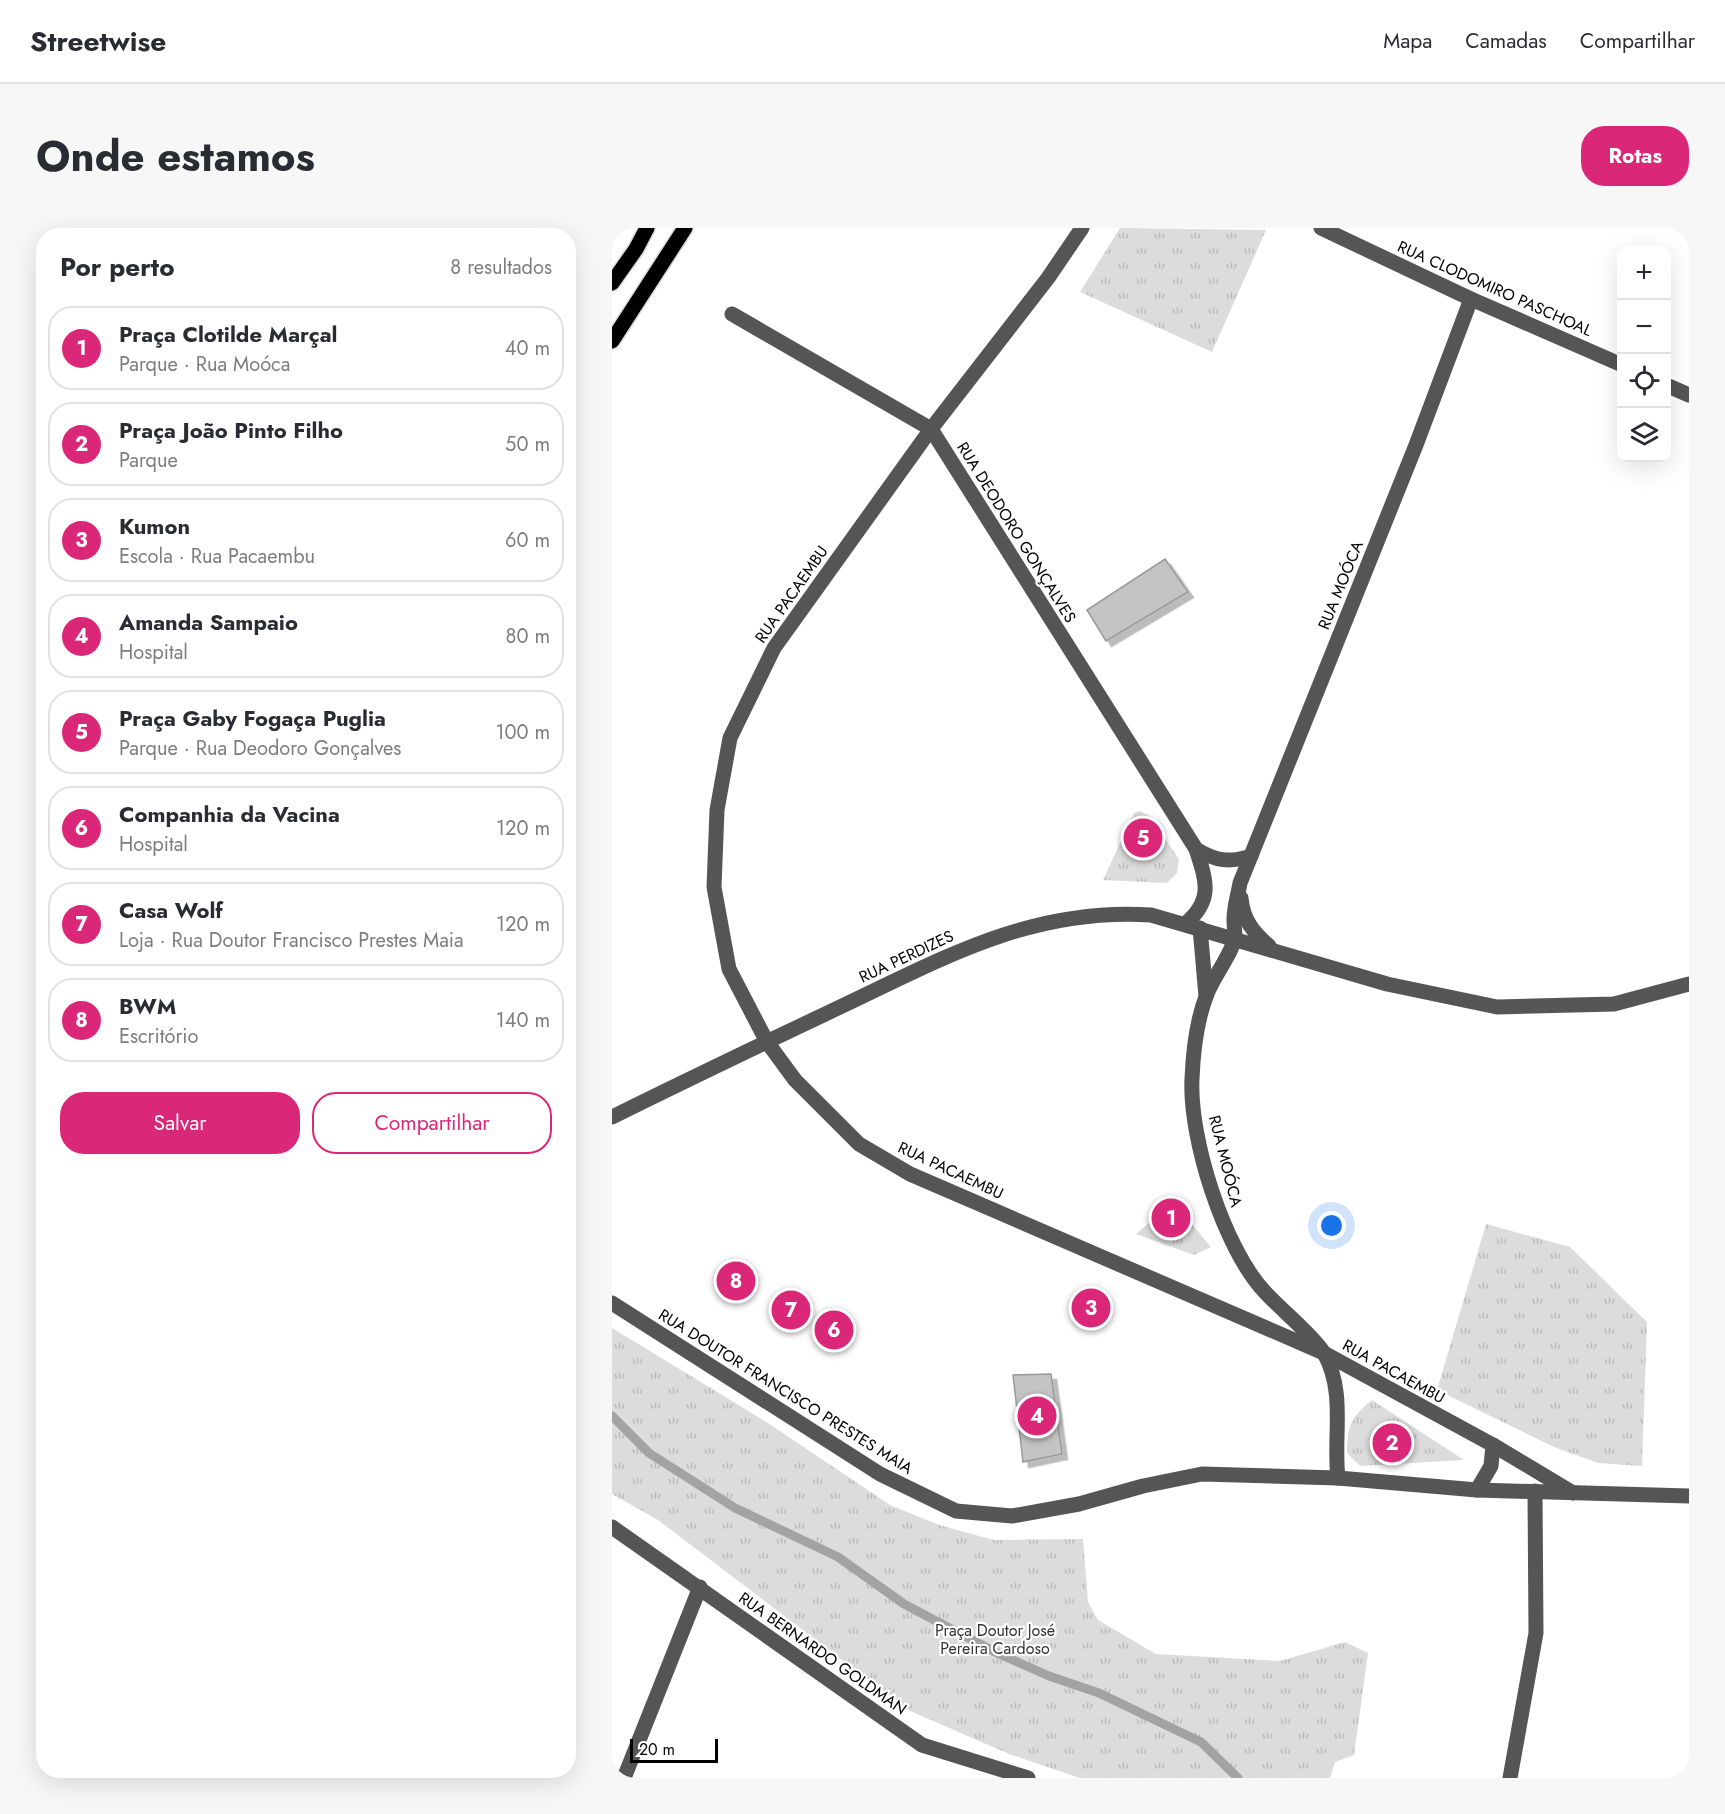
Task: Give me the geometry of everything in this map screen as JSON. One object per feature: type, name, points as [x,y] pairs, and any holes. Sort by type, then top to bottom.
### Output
[{"type":"main road","points":[[612,283],[636,249],[647,228]]},
{"type":"main road","points":[[612,341],[686,228]]},
{"type":"street","name":"RUA PACAEMBU","points":[[1082,228],[1048,278],[931,429],[774,648],[730,738],[717,810],[714,887],[729,969],[767,1042],[795,1080],[859,1144],[910,1174],[1324,1353],[1493,1445],[1573,1493]]},
{"type":"street","name":"RUA CLODOMIRO PASCHOAL","points":[[1321,228],[1471,299],[1617,363]]},
{"type":"street","name":"RUA MOÓCA","points":[[1338,1478],[1336,1460],[1339,1418],[1336,1392],[1324,1353],[1262,1290],[1239,1257],[1217,1208],[1196,1126],[1191,1081],[1206,996],[1235,938],[1235,910],[1240,883],[1412,456],[1471,299]]},
{"type":"street","name":"RUA DEODORO GONÇALVES","points":[[732,314],[931,429],[1196,849],[1206,880],[1204,899],[1198,913],[1185,924]]},
{"type":"street","points":[[1671,387],[1689,395]]},
{"type":"street","points":[[1196,849],[1207,856],[1223,861],[1237,861],[1251,856]]},
{"type":"street","points":[[1240,883],[1245,919],[1254,933],[1273,949]]},
{"type":"street","name":"RUA PERDIZES","points":[[612,1117],[968,946],[1054,919],[1113,912],[1151,915],[1387,984],[1497,1007],[1614,1004],[1689,984]]},
{"type":"street","name":"RUA MOÓCA","points":[[1200,928],[1206,996]]},
{"type":"street","name":"RUA DOUTOR FRANCISCO PRESTES MAIA","points":[[612,1304],[880,1474],[956,1511],[1012,1516],[1079,1504],[1143,1486],[1202,1474],[1338,1478],[1477,1490],[1689,1496]]},
{"type":"street","points":[[1477,1490],[1491,1466],[1493,1445]]},
{"type":"street","points":[[1510,1778],[1536,1633],[1535,1491]]},
{"type":"street","name":"RUA BERNARDO GOLDMAN","points":[[612,1527],[922,1746],[1028,1778]]},
{"type":"street","points":[[624,1778],[700,1587]]},
{"type":"green space","points":[[1120,228],[1266,230],[1212,352],[1080,292]]},
{"type":"green space","points":[[1140,811],[1149,816],[1179,859],[1177,873],[1167,883],[1103,880],[1134,813]]},
{"type":"green space","points":[[1173,1202],[1211,1247],[1194,1255],[1136,1234]]},
{"type":"green space","points":[[1486,1224],[1570,1247],[1647,1322],[1642,1466],[1598,1463],[1554,1447],[1437,1390]]},
{"type":"green space","name":"Praça Doutor José Pereira Cardoso","points":[[612,1328],[768,1423],[890,1505],[939,1525],[994,1540],[1083,1539],[1088,1602],[1098,1620],[1156,1654],[1280,1661],[1345,1642],[1368,1653],[1354,1755],[1335,1762],[1330,1778],[1080,1778],[1009,1754],[908,1710],[658,1520],[612,1494]]},
{"type":"green space","points":[[1372,1400],[1464,1460],[1360,1466],[1347,1453],[1349,1429],[1355,1417]]},
{"type":"building","points":[[1165,559],[1188,592],[1106,641],[1087,610]]},
{"type":"building","points":[[1051,1374],[1062,1454],[1023,1462],[1013,1375]]},
{"type":"waterway","points":[[612,1416],[649,1453],[735,1508],[838,1557],[904,1604],[995,1652],[1049,1676],[1099,1693],[1201,1742],[1238,1778]]},
{"type":"place","name":"Praça Gaby Fogaça Puglia","points":[[1143,838]]},
{"type":"place","name":"Praça Clotilde Marçal","points":[[1171,1218]]},
{"type":"place","name":"BWM","points":[[736,1281]]},
{"type":"place","name":"Kumon","points":[[1091,1308]]},
{"type":"place","name":"Casa Wolf","points":[[791,1310]]},
{"type":"place","name":"Companhia da Vacina","points":[[834,1330]]},
{"type":"place","name":"Amanda Sampaio","points":[[1037,1416]]},
{"type":"place","name":"Praça João Pinto Filho","points":[[1392,1443]]}]
